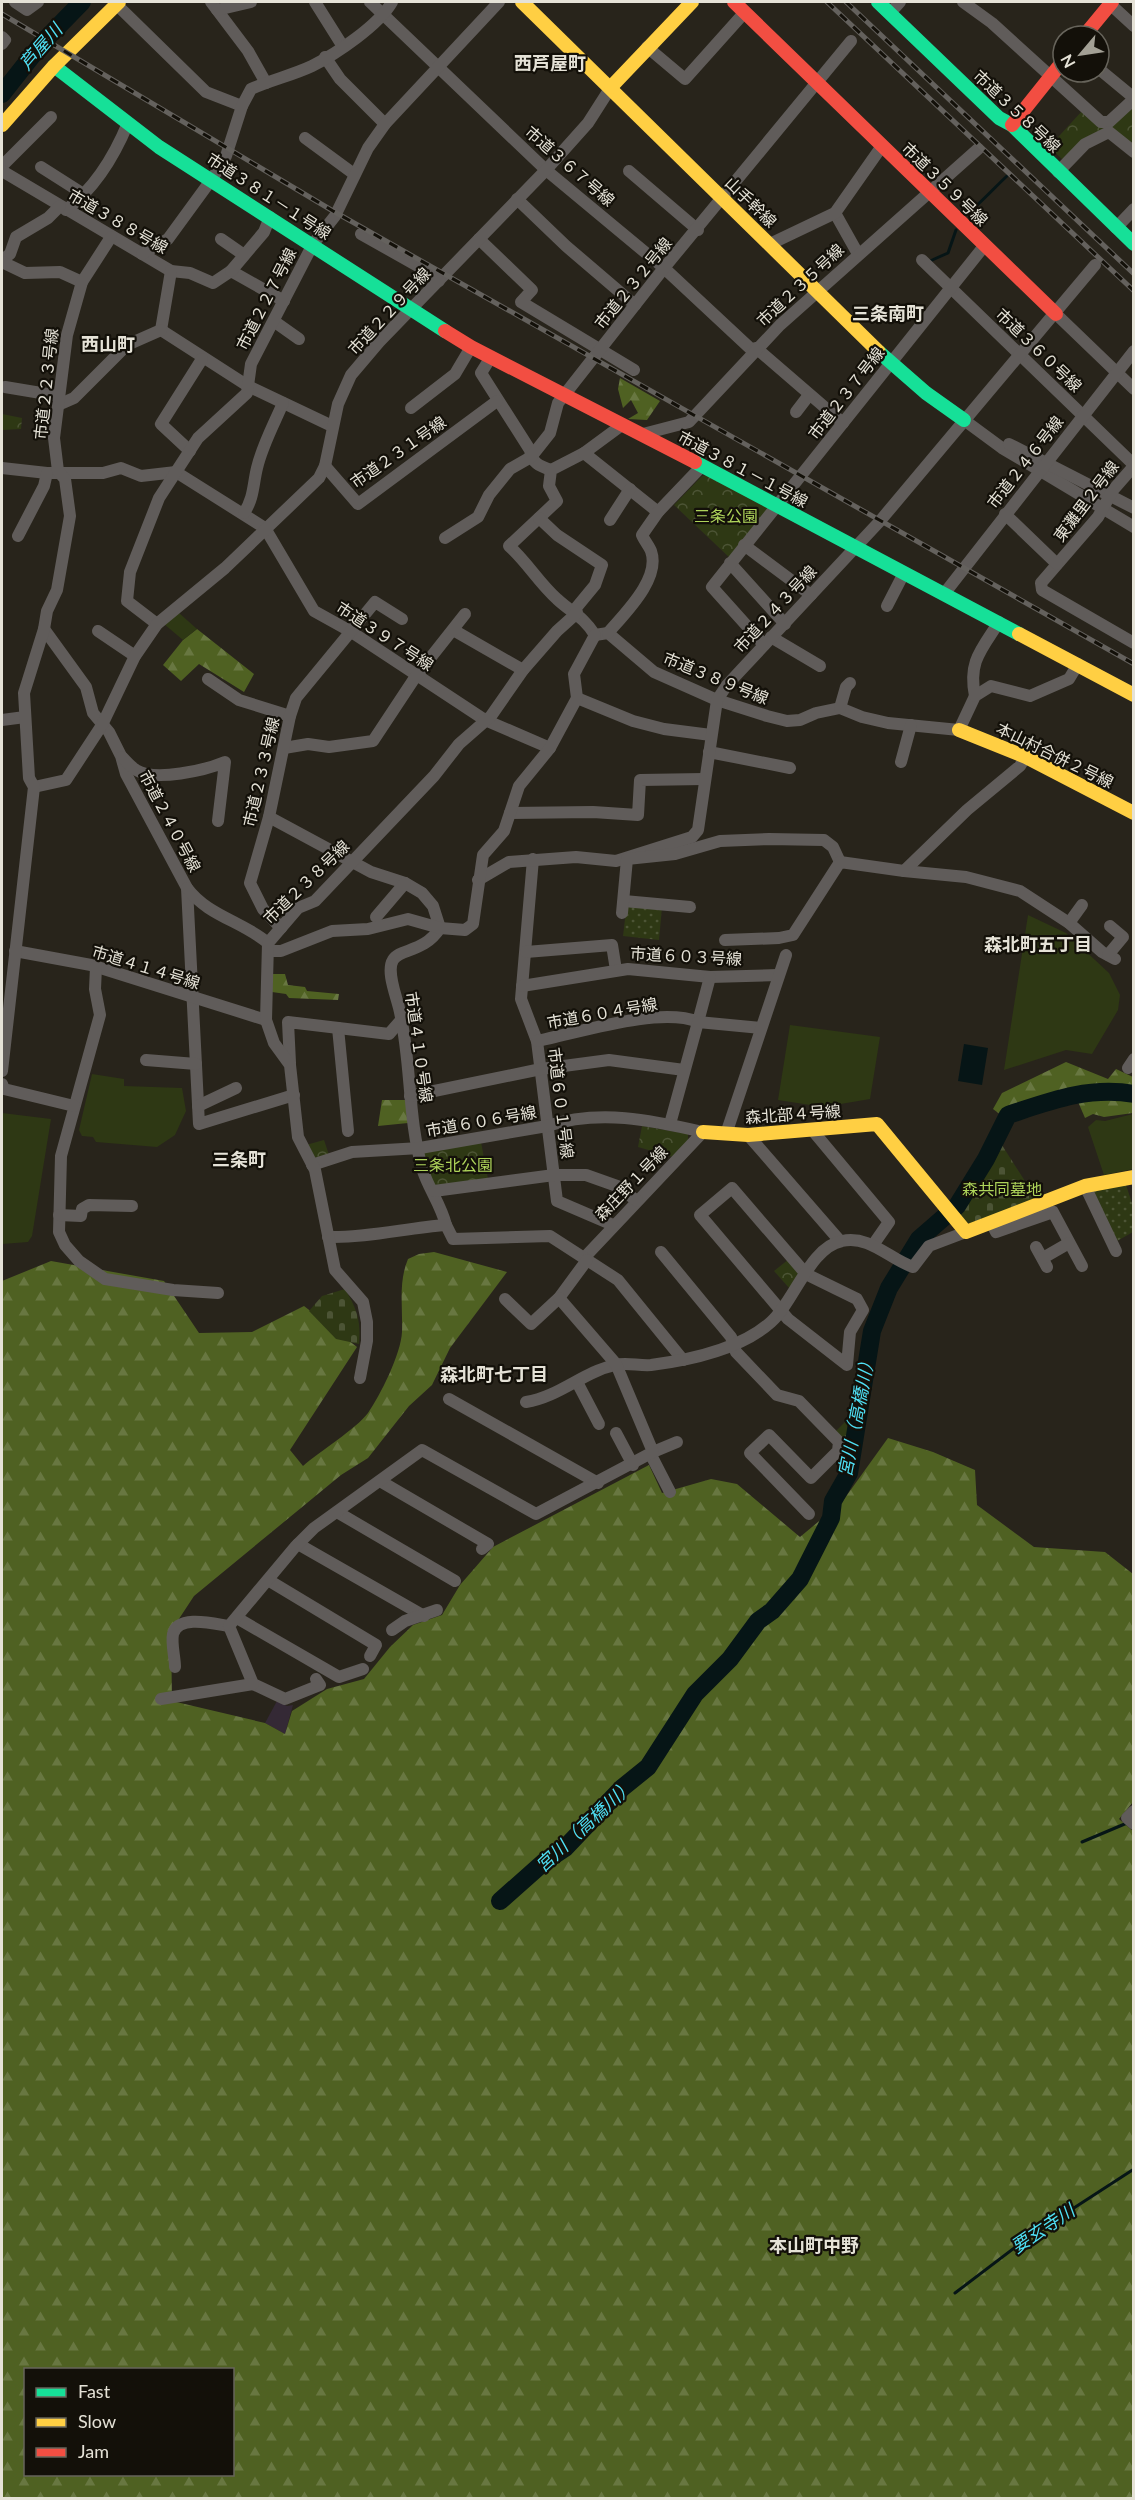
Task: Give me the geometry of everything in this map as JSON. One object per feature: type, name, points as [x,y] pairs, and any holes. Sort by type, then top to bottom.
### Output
[{"type":"street","points":[[15,2],[27,10],[38,2]]},
{"type":"street","points":[[214,6],[251,2]]},
{"type":"street","points":[[315,2],[342,45]]},
{"type":"street","name":"市道３６７号線","points":[[370,2],[385,13],[546,170],[664,268],[755,350],[843,423]]},
{"type":"street","points":[[142,254],[168,239],[226,156],[242,106],[251,89],[313,65],[368,30],[385,13],[392,2]]},
{"type":"street","name":"市道２２７号線","points":[[157,624],[127,601],[129,574],[159,498],[198,438],[247,393],[251,364],[275,322],[313,243],[335,216],[354,174],[385,123],[499,2]]},
{"type":"street","name":"山手幹線","points":[[522,2],[890,363],[926,393],[976,431],[1043,466],[1110,494],[1134,508]]},
{"type":"street","name":"市道２２９号線","points":[[34,787],[66,780],[102,725],[135,656],[157,624],[225,568],[319,478],[325,466],[332,426],[351,375],[546,170],[588,123],[611,87],[692,2]]},
{"type":"street","name":"市道３５９号線","points":[[734,2],[1134,389]]},
{"type":"street","name":"市道３５８号線","points":[[878,2],[999,118],[1012,125],[1134,244]]},
{"type":"street","points":[[890,13],[900,2]]},
{"type":"street","points":[[963,2],[992,23],[1101,122],[1109,122],[1134,99],[1111,79]]},
{"type":"street","points":[[2,125],[54,66],[118,3],[206,92],[242,106]]},
{"type":"street","points":[[1094,24],[1111,3],[1134,26]]},
{"type":"street","points":[[214,6],[248,51],[266,82]]},
{"type":"street","points":[[647,47],[685,80],[745,12]]},
{"type":"street","name":"市道２３２号線","points":[[445,538],[478,518],[489,495],[510,469],[531,457],[550,433],[558,403],[566,396],[664,268],[698,230],[851,41]]},
{"type":"street","points":[[325,57],[340,79],[385,123]]},
{"type":"street","name":"市道３８１－１号線","points":[[54,66],[159,147],[313,243],[411,310],[471,347],[643,434],[701,467],[1134,695]]},
{"type":"street","points":[[1012,125],[1050,76]]},
{"type":"street","points":[[2,166],[51,117]]},
{"type":"street","points":[[82,282],[60,272],[25,273],[2,261],[10,254],[16,237],[85,195],[116,153],[128,123]]},
{"type":"street","points":[[1058,172],[1085,144],[1109,132],[1134,152]]},
{"type":"street","points":[[304,138],[354,174]]},
{"type":"street","points":[[770,244],[835,213],[882,146]]},
{"type":"street","name":"市道２３５号線","points":[[643,434],[689,422],[755,350],[816,291],[978,149]]},
{"type":"street","points":[[41,167],[85,195]]},
{"type":"street","name":"市道３８８号線","points":[[2,171],[171,271],[190,273],[213,283],[231,271]]},
{"type":"street","points":[[630,171],[698,230]]},
{"type":"street","points":[[517,199],[566,246],[636,305]]},
{"type":"street","points":[[1116,228],[1134,209]]},
{"type":"street","points":[[835,213],[858,254]]},
{"type":"street","points":[[270,217],[264,232],[231,271],[284,302]]},
{"type":"street","points":[[361,234],[432,274],[439,282]]},
{"type":"street","name":"市道２２３号線","points":[[2,1071],[34,787],[29,778],[24,693],[44,629],[47,610],[57,590],[70,516],[65,479],[52,472],[58,401],[67,335],[82,282],[111,237]]},
{"type":"street","points":[[221,239],[244,255]]},
{"type":"street","points":[[479,239],[532,290],[521,302],[634,370]]},
{"type":"street","name":"市道２３７号線","points":[[768,641],[712,587],[985,245]]},
{"type":"street","name":"市道３６０号線","points":[[922,260],[1018,356],[1134,465]]},
{"type":"street","name":"市道２４３号線","points":[[478,880],[509,862],[533,859],[627,859],[692,837],[699,830],[704,779],[717,700],[727,685],[856,547],[1056,314],[1095,265]]},
{"type":"street","points":[[161,330],[171,271]]},
{"type":"street","points":[[275,322],[299,339]]},
{"type":"street","points":[[161,330],[248,386],[332,426]]},
{"type":"street","points":[[5,387],[58,401],[74,398],[127,345],[161,330]]},
{"type":"street","points":[[411,408],[455,374],[471,347]]},
{"type":"street","name":"市道２４６号線","points":[[944,594],[1134,351]]},
{"type":"street","points":[[491,357],[481,373],[530,450],[531,457],[537,465],[551,470],[584,453],[622,425]]},
{"type":"street","points":[[190,451],[161,424],[202,358]]},
{"type":"street","points":[[796,412],[809,395]]},
{"type":"street","name":"市道２３１号線","points":[[325,466],[358,504],[497,401]]},
{"type":"street","points":[[244,513],[256,483],[256,469],[283,403]]},
{"type":"street","points":[[584,453],[591,461],[658,512]]},
{"type":"street","name":"東灘里２号線","points":[[1134,465],[1110,494],[1098,516],[1041,583],[1042,590],[1134,643]]},
{"type":"street","name":"山手幹線","points":[[1043,466],[1134,527]]},
{"type":"street","points":[[187,888],[195,899],[212,912],[256,933],[268,947],[281,951],[332,931],[368,929],[408,919],[440,928],[465,930],[473,924],[483,855],[504,831],[519,786],[550,748],[577,698],[574,674],[601,634],[641,595],[653,568],[652,552],[642,535],[658,512],[701,467]]},
{"type":"street","points":[[2,468],[103,473],[122,468],[141,476],[176,472]]},
{"type":"street","points":[[539,518],[557,501],[549,486],[551,470]]},
{"type":"street","points":[[18,536],[52,472]]},
{"type":"street","name":"市道３９７号線","points":[[176,472],[266,528],[314,611],[350,631],[485,720],[550,748]]},
{"type":"street","points":[[610,520],[630,489]]},
{"type":"street","points":[[1005,514],[1057,564]]},
{"type":"street","name":"市道３８９号線","points":[[539,518],[509,546],[526,561],[557,600],[654,672],[717,700],[787,721],[840,708]]},
{"type":"street","name":"市道２３８号線","points":[[362,1372],[367,1322],[363,1302],[335,1270],[312,1165],[298,1137],[290,1065],[274,1043],[266,1020],[268,947],[298,908],[315,901],[434,776],[459,744],[492,716],[523,670],[557,631],[577,613],[576,608],[595,585],[602,565],[557,536],[539,518]]},
{"type":"street","points":[[744,545],[811,595]]},
{"type":"street","points":[[730,563],[785,624]]},
{"type":"street","points":[[887,606],[904,573]]},
{"type":"street","name":"市道２３３号線","points":[[281,928],[263,909],[250,883],[269,817],[290,716],[296,698],[375,602],[402,619]]},
{"type":"street","points":[[284,748],[308,744],[329,747],[373,741],[416,676],[455,631],[465,614]]},
{"type":"street","points":[[975,696],[971,676],[973,664],[999,622]]},
{"type":"street","name":"市道２４０号線","points":[[44,629],[87,687],[93,713],[121,756],[126,774],[187,888],[199,1124],[294,1095]]},
{"type":"street","points":[[98,631],[135,656]]},
{"type":"street","points":[[455,631],[523,670]]},
{"type":"street","points":[[768,641],[820,666]]},
{"type":"street","points":[[850,683],[840,708],[861,717],[959,730],[975,696],[991,686],[1030,696],[1069,679],[1078,664]]},
{"type":"street","points":[[208,679],[239,700],[290,716]]},
{"type":"street","points":[[577,698],[633,721],[664,729],[711,735]]},
{"type":"street","points":[[2,720],[25,717]]},
{"type":"street","points":[[901,763],[911,725]]},
{"type":"street","name":"本山村合併２号線","points":[[959,730],[993,741],[1026,756],[1134,813]]},
{"type":"street","points":[[709,752],[790,768]]},
{"type":"street","points":[[121,756],[136,770],[147,774],[181,773],[225,762],[218,821]]},
{"type":"street","points":[[904,872],[966,810],[1020,766],[1026,756]]},
{"type":"street","points":[[510,813],[638,814],[640,780],[704,779]]},
{"type":"street","points":[[269,817],[371,872],[405,883],[422,893],[433,906],[440,928]]},
{"type":"street","points":[[690,907],[623,907],[627,859],[675,855],[720,841],[769,839],[824,840],[832,847],[840,862]]},
{"type":"street","name":"市道６０１号線","points":[[533,859],[521,999],[537,1041],[557,1201],[613,1225]]},
{"type":"street","points":[[840,862],[904,872],[966,877],[1020,891],[1069,923],[1111,957],[1123,937],[1110,926]]},
{"type":"street","points":[[725,940],[778,938],[793,935],[840,862]]},
{"type":"street","points":[[376,918],[405,883]]},
{"type":"street","points":[[1069,923],[1082,905]]},
{"type":"street","name":"市道４１０号線","points":[[440,928],[432,941],[415,950],[400,952],[393,958],[390,967],[402,1019],[410,1096],[424,1171],[446,1225]]},
{"type":"street","points":[[526,952],[612,945],[616,970]]},
{"type":"street","name":"市道４１４号線","points":[[15,951],[96,967],[266,1020]]},
{"type":"street","name":"森北部４号線","points":[[786,955],[726,1134],[813,1131],[877,1124],[963,1229]]},
{"type":"street","points":[[96,967],[95,988],[100,1015],[61,1156],[59,1232],[65,1245],[79,1261],[105,1279],[173,1290],[218,1293]]},
{"type":"street","name":"市道６０３号線","points":[[522,986],[616,970],[710,977],[778,975]]},
{"type":"street","points":[[670,1124],[710,977]]},
{"type":"street","name":"市道６０４号線","points":[[537,1041],[652,1017],[689,1018],[698,1022],[761,1028]]},
{"type":"street","points":[[290,1065],[288,1022],[389,1034],[402,1019]]},
{"type":"street","points":[[338,1028],[348,1131]]},
{"type":"street","points":[[146,1060],[196,1064]]},
{"type":"street","points":[[410,1096],[541,1069],[609,1060],[684,1070]]},
{"type":"street","points":[[2,1084],[4,1089],[74,1106]]},
{"type":"street","points":[[198,1106],[237,1088]]},
{"type":"street","name":"市道６０６号線","points":[[312,1165],[352,1152],[420,1149],[547,1126],[566,1120],[608,1115],[670,1124],[703,1132]]},
{"type":"street","points":[[813,1131],[889,1222],[873,1245]]},
{"type":"street","points":[[703,1132],[726,1134]]},
{"type":"street","name":"森庄野１号線","points":[[505,1299],[534,1329],[613,1225],[703,1132]]},
{"type":"street","points":[[748,1135],[840,1241]]},
{"type":"street","points":[[434,1191],[554,1175],[586,1175],[617,1186],[637,1201]]},
{"type":"street","points":[[526,1402],[543,1399],[616,1364],[649,1365],[683,1360],[733,1343],[772,1322],[822,1251],[840,1241],[857,1240],[873,1245],[894,1259],[913,1267],[929,1246],[963,1229],[991,1222],[1085,1186],[1134,1177]]},
{"type":"street","points":[[1085,1186],[1116,1251]]},
{"type":"street","points":[[732,1188],[806,1274],[857,1299],[863,1310],[850,1332],[847,1365],[788,1319],[781,1310],[700,1215],[732,1188]]},
{"type":"street","points":[[59,1215],[81,1216],[82,1209],[89,1205],[132,1206]]},
{"type":"street","points":[[991,1222],[996,1232],[1053,1212],[1082,1266]]},
{"type":"street","points":[[328,1237],[364,1238],[402,1229],[446,1225],[453,1239],[550,1236],[618,1280],[683,1360]]},
{"type":"street","points":[[1042,1257],[1069,1243]]},
{"type":"street","points":[[662,1252],[733,1343],[736,1352],[777,1395],[799,1401],[839,1442],[838,1451],[811,1478],[769,1435],[750,1453],[809,1514]]},
{"type":"street","points":[[559,1298],[616,1364],[652,1454],[670,1492]]},
{"type":"street","points":[[577,1382],[599,1424]]},
{"type":"street","points":[[449,1399],[598,1483]]},
{"type":"street","points":[[616,1433],[633,1465]]},
{"type":"street","points":[[233,1622],[298,1544],[337,1512],[422,1450],[536,1514],[678,1442]]},
{"type":"street","points":[[380,1481],[488,1544],[482,1549]]},
{"type":"street","points":[[337,1512],[455,1582]]},
{"type":"street","points":[[298,1544],[424,1616]]},
{"type":"street","points":[[268,1580],[376,1645],[370,1656]]},
{"type":"street","points":[[392,1630],[405,1621],[437,1610]]},
{"type":"street","points":[[175,1667],[173,1634],[177,1626],[185,1622],[233,1622],[339,1677],[363,1669]]},
{"type":"street","points":[[233,1622],[253,1684]]},
{"type":"street","points":[[161,1699],[253,1684],[285,1699],[320,1685],[316,1679]]},
{"type":"shaded area","points":[[964,1044],[988,1048],[982,1085],[958,1081]]},
{"type":"shaded area","points":[[277,1701],[287,1706],[293,1705],[285,1734],[265,1723]]},
{"type":"green space","points":[[1133,103],[1134,144],[1112,131],[1062,159],[1049,147],[1082,111],[1101,125]]},
{"type":"green space","points":[[620,378],[660,401],[647,420],[628,419],[638,413],[631,400],[623,408],[618,389]]},
{"type":"green space","points":[[2,414],[22,418],[21,429],[2,430]]},
{"type":"green space","name":"三条公園","points":[[707,475],[770,507],[731,559],[674,505],[702,476]]},
{"type":"green space","points":[[179,613],[197,629],[183,640],[164,624]]},
{"type":"green space","points":[[197,629],[254,674],[244,692],[199,664],[181,681],[163,665],[183,640]]},
{"type":"green space","points":[[627,903],[662,907],[659,940],[623,936]]},
{"type":"green space","points":[[1028,915],[1066,933],[1109,973],[1120,995],[1118,1010],[1092,1054],[1066,1050],[1004,1070]]},
{"type":"green space","points":[[272,974],[285,974],[288,985],[305,987],[307,991],[339,994],[338,1000],[289,998],[286,994],[272,992]]},
{"type":"green space","points":[[790,1025],[880,1037],[870,1099],[823,1107],[778,1100]]},
{"type":"green space","points":[[1066,1062],[1108,1079],[1116,1069],[1133,1077],[1133,1113],[1104,1117],[1093,1114],[1085,1118],[1076,1097],[1009,1121],[993,1109],[1002,1093]]},
{"type":"green space","points":[[92,1074],[124,1079],[124,1086],[182,1088],[186,1111],[175,1135],[157,1147],[96,1142],[93,1137],[82,1136],[79,1130]]},
{"type":"green space","points":[[382,1100],[406,1100],[408,1123],[378,1126]]},
{"type":"green space","points":[[2,1113],[51,1119],[32,1236],[28,1242],[2,1244]]},
{"type":"green space","points":[[1133,1114],[1133,1169],[1104,1175],[1088,1127],[1096,1120],[1105,1121]]},
{"type":"green space","points":[[642,1126],[688,1134],[688,1141],[673,1157],[638,1147]]},
{"type":"green space","points":[[324,1140],[329,1155],[316,1160],[306,1145]]},
{"type":"green space","name":"三条北公園","points":[[481,1142],[488,1179],[436,1187],[426,1169],[423,1150]]},
{"type":"green space","name":"森共同墓地","points":[[1000,1142],[1037,1200],[973,1224],[965,1222],[958,1214],[975,1190]]},
{"type":"green space","points":[[1126,1185],[1133,1206],[1133,1232],[1117,1241],[1091,1189]]},
{"type":"green space","points":[[434,1252],[507,1272],[450,1348],[432,1385],[409,1406],[368,1458],[341,1475],[194,1596],[171,1631],[172,1701],[265,1723],[285,1734],[292,1711],[327,1689],[364,1679],[390,1647],[413,1625],[442,1615],[460,1585],[493,1547],[649,1465],[662,1493],[711,1479],[737,1484],[800,1537],[842,1502],[888,1438],[933,1452],[975,1470],[977,1505],[1034,1547],[1105,1552],[1133,1574],[1133,1802],[1119,1819],[1134,1832],[1133,2498],[2,2498],[2,1281],[51,1261],[164,1281],[199,1333],[252,1332],[304,1306],[357,1347],[290,1450],[303,1466],[362,1419],[378,1396],[394,1363],[401,1341],[402,1286],[408,1259],[419,1254]]},
{"type":"green space","points":[[789,1259],[796,1266],[799,1278],[790,1289],[774,1271]]},
{"type":"green space","points":[[345,1289],[357,1315],[359,1344],[336,1339],[309,1311],[322,1296]]},
{"type":"green space","points":[[849,1418],[854,1423],[847,1444],[836,1431]]},
{"type":"waterway","name":"芦屋川","points":[[2,94],[43,42],[82,2]]},
{"type":"waterway","points":[[964,216],[1007,176]]},
{"type":"waterway","points":[[930,261],[948,253],[956,230]]},
{"type":"waterway","name":"宮川（高橋川）","points":[[500,1901],[544,1862],[565,1848],[622,1788],[648,1767],[695,1694],[730,1659],[758,1621],[772,1611],[800,1579],[831,1518],[833,1501],[849,1473],[872,1331],[889,1288],[919,1239],[957,1206],[986,1159],[1008,1115],[1085,1093],[1134,1094]]},
{"type":"waterway","points":[[1082,1842],[1127,1823]]},
{"type":"waterway","name":"要玄寺川","points":[[955,2293],[1026,2239],[1134,2169]]},
{"type":"railway","points":[[827,2],[1134,291]]},
{"type":"railway","points":[[846,2],[1134,274]]},
{"type":"railway","points":[[2,14],[333,211],[1134,664]]},
{"type":"traffic: fast","points":[[878,2],[999,118],[1012,125],[1134,244]]},
{"type":"traffic: fast","points":[[54,66],[159,147],[445,331]]},
{"type":"traffic: fast","points":[[879,352],[926,393],[964,420]]},
{"type":"traffic: fast","points":[[695,462],[1019,634]]},
{"type":"traffic: slow","points":[[2,125],[54,66],[119,2]]},
{"type":"traffic: slow","points":[[522,2],[879,352]]},
{"type":"traffic: slow","points":[[611,87],[692,2]]},
{"type":"traffic: slow","points":[[1019,634],[1134,695]]},
{"type":"traffic: slow","points":[[959,730],[1026,757],[1134,813]]},
{"type":"traffic: slow","points":[[703,1132],[748,1135],[877,1124],[966,1232],[1085,1186],[1134,1177]]},
{"type":"traffic: jam","points":[[734,2],[1056,314]]},
{"type":"traffic: jam","points":[[1094,24],[1112,2]]},
{"type":"traffic: jam","points":[[1012,125],[1051,76]]},
{"type":"traffic: jam","points":[[445,331],[471,347],[695,462]]},
{"type":"district","name":"西芦屋町","points":[[550,64]]},
{"type":"district","name":"三条南町","points":[[888,314]]},
{"type":"district","name":"西山町","points":[[108,345]]},
{"type":"district","name":"森北町五丁目","points":[[1038,945]]},
{"type":"district","name":"三条町","points":[[239,1160]]},
{"type":"district","name":"森北町七丁目","points":[[494,1375]]},
{"type":"district","name":"本山町中野","points":[[814,2246]]}]
